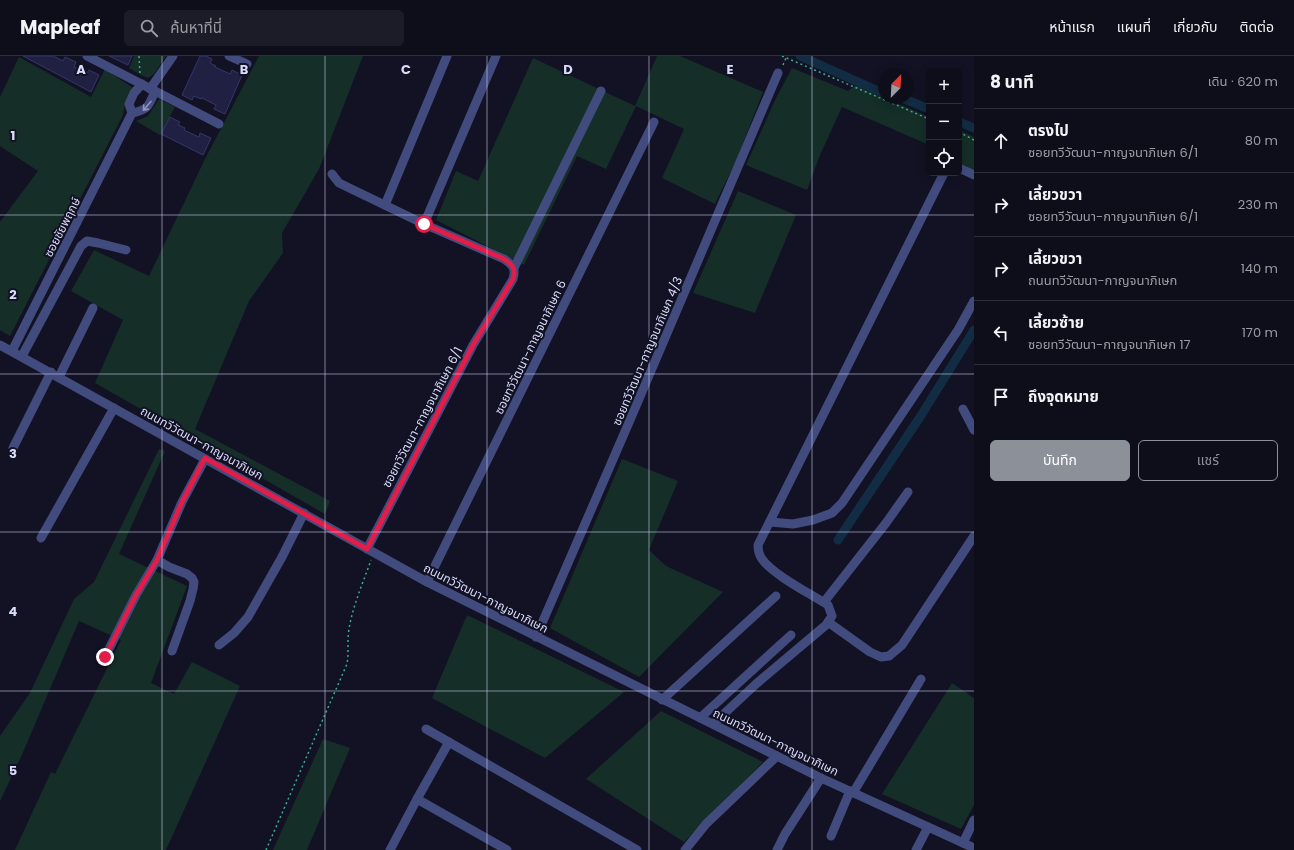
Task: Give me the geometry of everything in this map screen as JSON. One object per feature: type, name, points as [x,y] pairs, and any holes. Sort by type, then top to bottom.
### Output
[{"type":"street","points":[[87,56],[219,124]]},
{"type":"street","points":[[132,113],[143,111],[150,103],[152,90],[173,56]]},
{"type":"street","points":[[229,56],[247,64]]},
{"type":"street","points":[[385,206],[447,56]]},
{"type":"street","points":[[424,224],[496,56]]},
{"type":"street","name":"ซอยทวีวัฒนา-กาญจนาภิเษก 4/3","points":[[536,637],[778,73]]},
{"type":"street","name":"ซอยชัยพฤกษ์","points":[[12,351],[132,113],[129,104],[134,93],[142,84]]},
{"type":"street","name":"ซอยทวีวัฒนา-กาญจนาภิเษก 6/1","points":[[370,550],[473,345],[513,279],[514,268],[601,91]]},
{"type":"street","name":"ซอยทวีวัฒนา-กาญจนาภิเษก 6","points":[[427,582],[654,122]]},
{"type":"street","points":[[962,169],[974,175]]},
{"type":"street","points":[[332,174],[339,183],[424,224],[504,259],[514,268]]},
{"type":"street","points":[[712,724],[828,622],[832,616],[828,605],[775,572],[758,553],[758,545],[943,176]]},
{"type":"street","points":[[22,356],[81,246],[87,241],[126,250]]},
{"type":"street","points":[[770,522],[793,524],[814,520],[832,513],[842,503],[954,336],[974,301]]},
{"type":"street","points":[[59,377],[93,308]]},
{"type":"street","name":"ถนนทวีวัฒนา-กาญจนาภิเษก","points":[[0,345],[427,582],[821,778],[974,848]]},
{"type":"street","points":[[13,448],[51,372]]},
{"type":"street","points":[[41,538],[114,408]]},
{"type":"street","points":[[963,409],[974,430]]},
{"type":"street","points":[[105,657],[136,595],[157,560],[182,502],[205,458]]},
{"type":"street","points":[[824,602],[886,523],[908,492]]},
{"type":"street","points":[[219,646],[234,633],[248,617],[282,557],[304,514]]},
{"type":"street","points":[[828,622],[870,652],[881,657],[889,656],[902,645],[974,536]]},
{"type":"street","points":[[157,560],[187,574],[194,582],[194,589],[172,651]]},
{"type":"street","points":[[662,700],[776,596]]},
{"type":"street","points":[[700,718],[791,635]]},
{"type":"street","points":[[831,836],[852,792],[921,679]]},
{"type":"street","points":[[426,729],[637,850]]},
{"type":"street","points":[[390,850],[417,798],[449,742]]},
{"type":"street","points":[[685,850],[706,824],[777,756]]},
{"type":"street","points":[[777,850],[785,834],[821,778]]},
{"type":"street","points":[[417,798],[507,850]]},
{"type":"street","points":[[963,843],[974,820]]},
{"type":"street","points":[[916,850],[928,827]]},
{"type":"path","points":[[140,56],[139,67],[142,84]]},
{"type":"path","points":[[782,56],[926,118]]},
{"type":"path","points":[[962,134],[974,140]]},
{"type":"path","points":[[266,850],[346,664],[349,631],[370,550]]},
{"type":"green space","points":[[134,56],[166,56],[154,74],[148,78],[129,68]]},
{"type":"green space","points":[[259,56],[363,56],[319,169],[282,233],[283,253],[249,301],[195,429],[330,501],[325,514],[95,383],[123,320],[71,291],[94,250],[149,276],[205,159]]},
{"type":"green space","points":[[657,56],[680,56],[763,92],[736,161],[715,204],[662,178],[684,129],[636,106],[606,169],[577,156],[524,265],[436,220],[456,171],[478,181],[533,58],[635,106]]},
{"type":"green space","points":[[19,57],[91,97],[105,69],[133,88],[125,105],[123,115],[10,336],[0,330],[0,222],[38,171],[0,146],[0,97]]},
{"type":"green space","points":[[792,68],[848,91],[856,85],[878,95],[878,104],[899,104],[926,116],[926,144],[842,107],[820,155],[807,190],[746,165],[776,98]]},
{"type":"green space","points":[[159,99],[175,107],[160,135],[136,121],[148,116]]},
{"type":"green space","points":[[962,131],[974,137],[974,171],[962,165]]},
{"type":"green space","points":[[738,191],[796,215],[755,313],[693,293]]},
{"type":"green space","points":[[159,449],[165,451],[119,554],[187,586],[151,683],[174,694],[192,662],[240,686],[166,850],[15,850],[51,772],[55,774],[121,640],[79,621],[21,757],[0,801],[0,736],[30,693],[74,599],[94,582]]},
{"type":"green space","points":[[622,459],[678,481],[649,550],[666,566],[723,592],[639,677],[550,628]]},
{"type":"green space","points":[[467,615],[624,692],[545,758],[432,698]]},
{"type":"green space","points":[[952,683],[974,698],[974,805],[961,829],[882,794]]},
{"type":"green space","points":[[661,711],[763,762],[684,842],[586,779]]},
{"type":"green space","points":[[323,739],[350,748],[307,850],[273,850]]},
{"type":"building","points":[[23,56],[53,56],[63,61],[65,57],[76,62],[74,67],[87,73],[89,70],[99,75],[91,92]]},
{"type":"building","points":[[109,56],[132,56],[128,65]]},
{"type":"building","points":[[200,56],[206,56],[212,59],[210,63],[230,74],[232,70],[242,75],[225,114],[214,109],[216,105],[202,98],[201,99],[194,96],[192,100],[182,95]]},
{"type":"building","points":[[170,117],[180,122],[178,125],[185,128],[184,130],[199,137],[200,133],[211,138],[203,155],[161,134]]},
{"type":"waterway","points":[[800,56],[878,91]]},
{"type":"waterway","points":[[914,103],[926,108]]},
{"type":"waterway","points":[[962,123],[974,128]]},
{"type":"waterway","points":[[838,540],[922,414],[974,330]]},
{"type":"route","points":[[105,657],[136,595],[157,560],[182,502],[205,458],[367,549],[473,345],[514,275],[513,266],[504,259],[424,224]]}]
